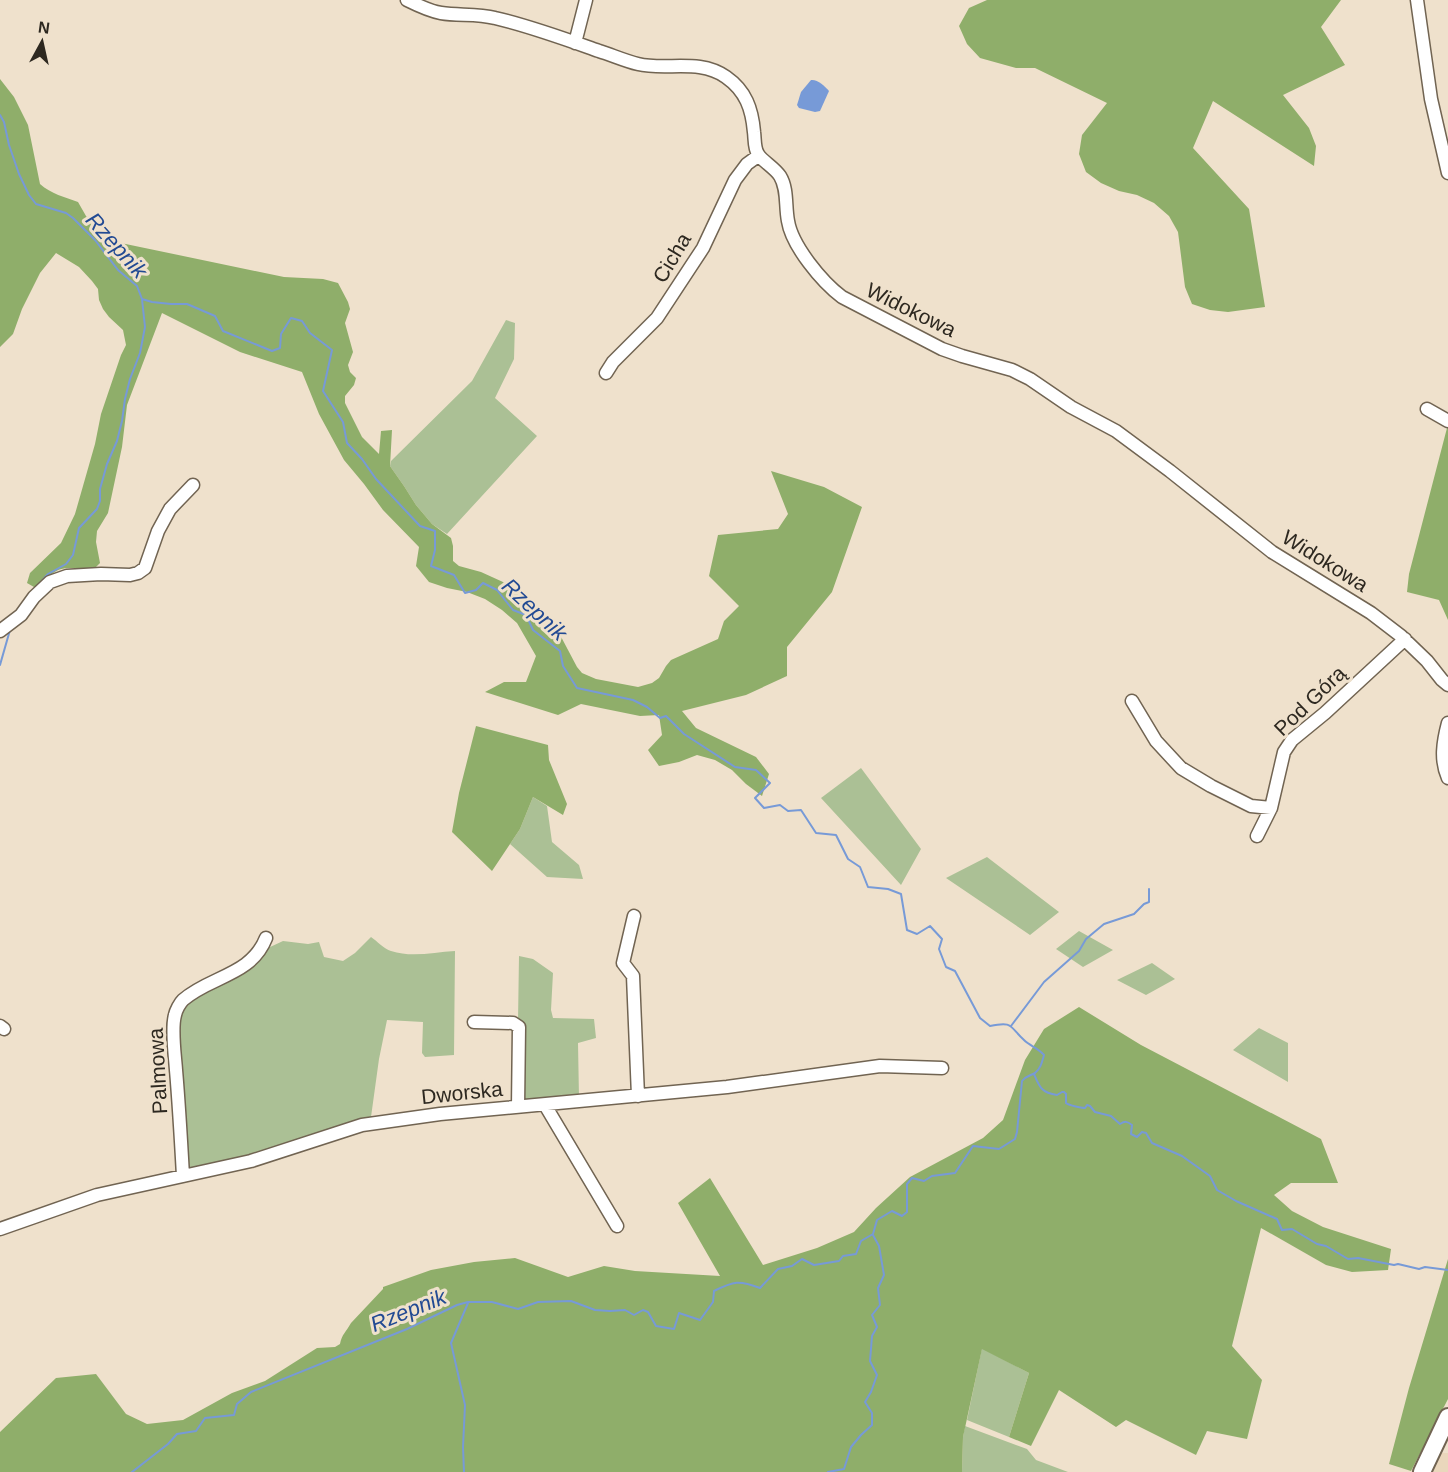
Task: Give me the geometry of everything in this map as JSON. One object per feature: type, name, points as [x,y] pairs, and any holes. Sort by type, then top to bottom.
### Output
[{"type":"highway","points":[[1422,1472],[1448,1417]]},
{"type":"street","points":[[407,0],[440,13],[493,17],[638,64],[699,67],[717,72],[738,88],[749,105],[758,156]]},
{"type":"street","points":[[575,43],[586,0]]},
{"type":"street","points":[[1417,0],[1431,99],[1448,173]]},
{"type":"street","name":"Cicha","points":[[606,373],[657,318],[703,248],[735,180],[747,164],[758,156]]},
{"type":"street","name":"Widokowa","points":[[758,156],[770,164],[784,186],[788,222],[793,238],[820,277],[836,293],[942,349],[1012,370],[1030,379],[1071,407],[1116,431],[1272,552],[1371,613],[1405,639],[1448,685]]},
{"type":"street","points":[[1428,409],[1448,421]]},
{"type":"street","points":[[0,631],[21,615],[34,597],[50,582],[67,576],[138,573],[144,568],[158,531],[170,509],[193,485]]},
{"type":"street","name":"Pod Górą","points":[[1257,836],[1270,808],[1284,753],[1292,740],[1325,713],[1405,639]]},
{"type":"street","points":[[1132,701],[1156,741],[1181,768],[1210,786],[1251,806],[1270,808]]},
{"type":"street","points":[[1448,723],[1443,760],[1448,778]]},
{"type":"street","points":[[634,916],[623,963],[633,976],[638,1096]]},
{"type":"street","name":"Palmowa","points":[[183,1176],[174,1016],[181,1001],[243,967],[262,947],[266,938]]},
{"type":"street","points":[[474,1022],[513,1023],[519,1027],[518,1107]]},
{"type":"street","name":"Dworska","points":[[0,1229],[97,1196],[251,1161],[362,1125],[436,1115],[727,1087],[880,1066],[942,1068]]},
{"type":"street","points":[[545,1105],[617,1226]]},
{"type":"shaded area","points":[[1442,1453],[1448,1453],[1448,1472],[1432,1472]]},
{"type":"green space","points":[[987,0],[1341,0],[1321,27],[1345,65],[1283,95],[1309,128],[1316,146],[1314,166],[1213,101],[1193,148],[1249,209],[1265,307],[1228,312],[1210,310],[1192,304],[1185,287],[1178,232],[1169,216],[1154,203],[1101,183],[1086,172],[1079,154],[1082,135],[1107,103],[1035,68],[1016,68],[980,58],[967,44],[959,26],[969,8]]},
{"type":"green space","points":[[0,79],[14,97],[28,125],[40,184],[53,193],[78,202],[96,228],[116,242],[284,277],[323,279],[338,283],[350,309],[345,323],[353,352],[348,365],[350,372],[356,378],[354,385],[345,396],[345,403],[362,437],[379,454],[381,431],[392,430],[390,466],[416,505],[432,524],[451,538],[453,561],[459,566],[481,572],[503,582],[546,618],[558,631],[582,673],[596,679],[638,687],[652,683],[659,678],[671,660],[718,639],[724,621],[739,606],[709,576],[718,535],[778,529],[788,514],[771,471],[824,487],[862,507],[832,592],[787,647],[787,676],[746,695],[682,711],[696,728],[756,757],[769,774],[762,796],[732,770],[715,760],[697,755],[659,766],[648,750],[662,735],[659,715],[640,716],[581,704],[558,715],[485,692],[504,682],[526,682],[536,656],[517,623],[485,599],[429,582],[416,566],[419,547],[383,510],[344,460],[319,414],[302,372],[240,352],[162,313],[127,405],[122,447],[108,513],[97,531],[96,542],[100,563],[92,571],[72,568],[56,571],[41,591],[27,583],[30,573],[61,543],[75,514],[101,414],[126,345],[123,330],[103,309],[98,289],[92,281],[79,267],[56,253],[40,273],[22,309],[13,334],[0,347]]},
{"type":"green space","points":[[506,320],[515,323],[514,359],[495,398],[537,436],[447,534],[432,524],[416,505],[390,466],[391,461],[472,381]]},
{"type":"green space","points":[[1447,428],[1448,620],[1439,600],[1407,592],[1409,574]]},
{"type":"green space","points":[[476,726],[548,745],[549,760],[567,804],[563,815],[533,797],[520,829],[492,871],[452,832]]},
{"type":"green space","points":[[861,768],[921,849],[901,885],[821,798]]},
{"type":"green space","points":[[533,797],[547,806],[552,842],[579,865],[583,879],[547,877],[510,844],[520,829]]},
{"type":"green space","points":[[987,857],[1059,912],[1030,935],[946,878]]},
{"type":"green space","points":[[1079,931],[1113,950],[1083,967],[1056,949]]},
{"type":"green space","points":[[371,937],[386,949],[399,953],[455,951],[454,1055],[425,1057],[422,1053],[423,1022],[387,1020],[371,1117],[236,1162],[187,1172],[177,1022],[189,998],[242,974],[268,948],[283,941],[308,944],[319,942],[324,957],[343,961]]},
{"type":"green space","points":[[519,956],[533,959],[553,973],[551,1010],[553,1018],[594,1019],[596,1038],[578,1043],[579,1098],[524,1104],[518,1022]]},
{"type":"green space","points":[[1152,963],[1175,979],[1146,995],[1117,980]]},
{"type":"green space","points":[[1079,1007],[1141,1045],[1321,1139],[1338,1183],[1291,1183],[1274,1195],[1292,1211],[1323,1227],[1391,1249],[1388,1270],[1352,1272],[1326,1265],[1261,1228],[1232,1346],[1262,1380],[1247,1439],[1207,1431],[1196,1455],[1126,1420],[1116,1427],[1059,1390],[1031,1446],[1009,1437],[1029,1373],[982,1349],[963,1437],[962,1472],[0,1472],[0,1432],[56,1378],[96,1374],[126,1414],[147,1424],[183,1420],[232,1393],[265,1381],[317,1348],[335,1347],[340,1344],[351,1323],[383,1287],[431,1270],[474,1262],[515,1258],[568,1277],[604,1266],[635,1271],[720,1276],[678,1203],[710,1178],[763,1265],[817,1248],[854,1232],[910,1177],[983,1138],[1003,1120],[1025,1060],[1044,1029]]},
{"type":"green space","points":[[1259,1028],[1288,1043],[1288,1082],[1233,1050]]},
{"type":"green space","points":[[1448,1259],[1448,1399],[1411,1471],[1389,1464],[1409,1388]]},
{"type":"green space","points":[[982,1348],[1029,1373],[1009,1437],[967,1420]]},
{"type":"green space","points":[[965,1426],[1027,1449],[1036,1460],[1068,1472],[962,1472]]},
{"type":"water","points":[[811,80],[823,85],[829,91],[820,111],[799,108],[797,105],[801,92]]},
{"type":"waterway","name":"Rzepnik","points":[[0,115],[19,174],[29,195],[36,204],[66,213],[73,218],[95,240],[118,270],[137,286],[142,299],[152,302],[187,304],[215,316],[223,331],[272,351],[280,348],[281,334],[291,318],[302,321],[310,333],[332,350],[323,391],[343,422],[347,443],[376,479],[420,526],[435,531],[435,550],[431,566],[454,575],[465,593],[476,590],[483,583],[497,590],[513,610],[526,615],[533,630],[560,651],[563,666],[577,688],[633,700],[647,707],[660,718],[666,716],[684,734],[735,767],[756,770],[770,783],[755,798],[764,808],[780,805],[788,811],[801,810],[816,833],[836,835],[848,859],[860,867],[868,887],[888,889],[901,894],[907,930],[917,934],[930,926],[942,939],[939,949],[946,967],[955,971],[980,1018],[990,1026],[1003,1024],[1010,1026],[1044,1055],[1037,1071],[1022,1081],[1015,1139],[999,1149],[973,1146],[955,1173],[932,1176],[924,1181],[912,1178],[907,1184],[907,1212],[902,1216],[892,1211],[877,1220],[873,1234],[861,1241],[856,1254],[843,1256],[839,1261],[814,1265],[802,1259],[792,1266],[778,1269],[760,1288],[741,1283],[727,1285],[714,1291],[713,1302],[700,1320],[679,1313],[674,1329],[656,1326],[648,1312],[643,1310],[634,1315],[625,1310],[595,1310],[571,1301],[538,1302],[518,1309],[492,1302],[468,1302],[457,1305],[407,1329],[251,1392],[237,1404],[234,1415],[205,1418],[196,1431],[177,1434],[168,1444],[132,1472]]},
{"type":"waterway","points":[[34,590],[48,574],[66,564],[73,555],[79,528],[97,509],[100,501],[100,489],[117,441],[130,379],[140,353],[145,327],[142,299]]},
{"type":"waterway","points":[[0,665],[10,630]]},
{"type":"waterway","points":[[1011,1026],[1044,982],[1079,951],[1086,939],[1104,924],[1134,914],[1149,902],[1149,889]]},
{"type":"waterway","points":[[1034,1074],[1044,1091],[1057,1095],[1064,1092],[1067,1104],[1085,1108],[1087,1105],[1095,1112],[1111,1116],[1120,1124],[1129,1123],[1132,1125],[1131,1134],[1137,1137],[1142,1132],[1146,1133],[1152,1143],[1182,1156],[1210,1176],[1217,1190],[1277,1219],[1282,1230],[1292,1229],[1348,1259],[1358,1258],[1419,1269],[1425,1267],[1448,1270]]},
{"type":"waterway","points":[[828,1472],[844,1469],[851,1447],[872,1425],[872,1413],[865,1402],[877,1375],[870,1361],[872,1336],[877,1327],[872,1315],[880,1305],[878,1288],[884,1275],[879,1246],[873,1235]]},
{"type":"waterway","points":[[464,1472],[465,1405],[451,1343],[468,1303]]}]
